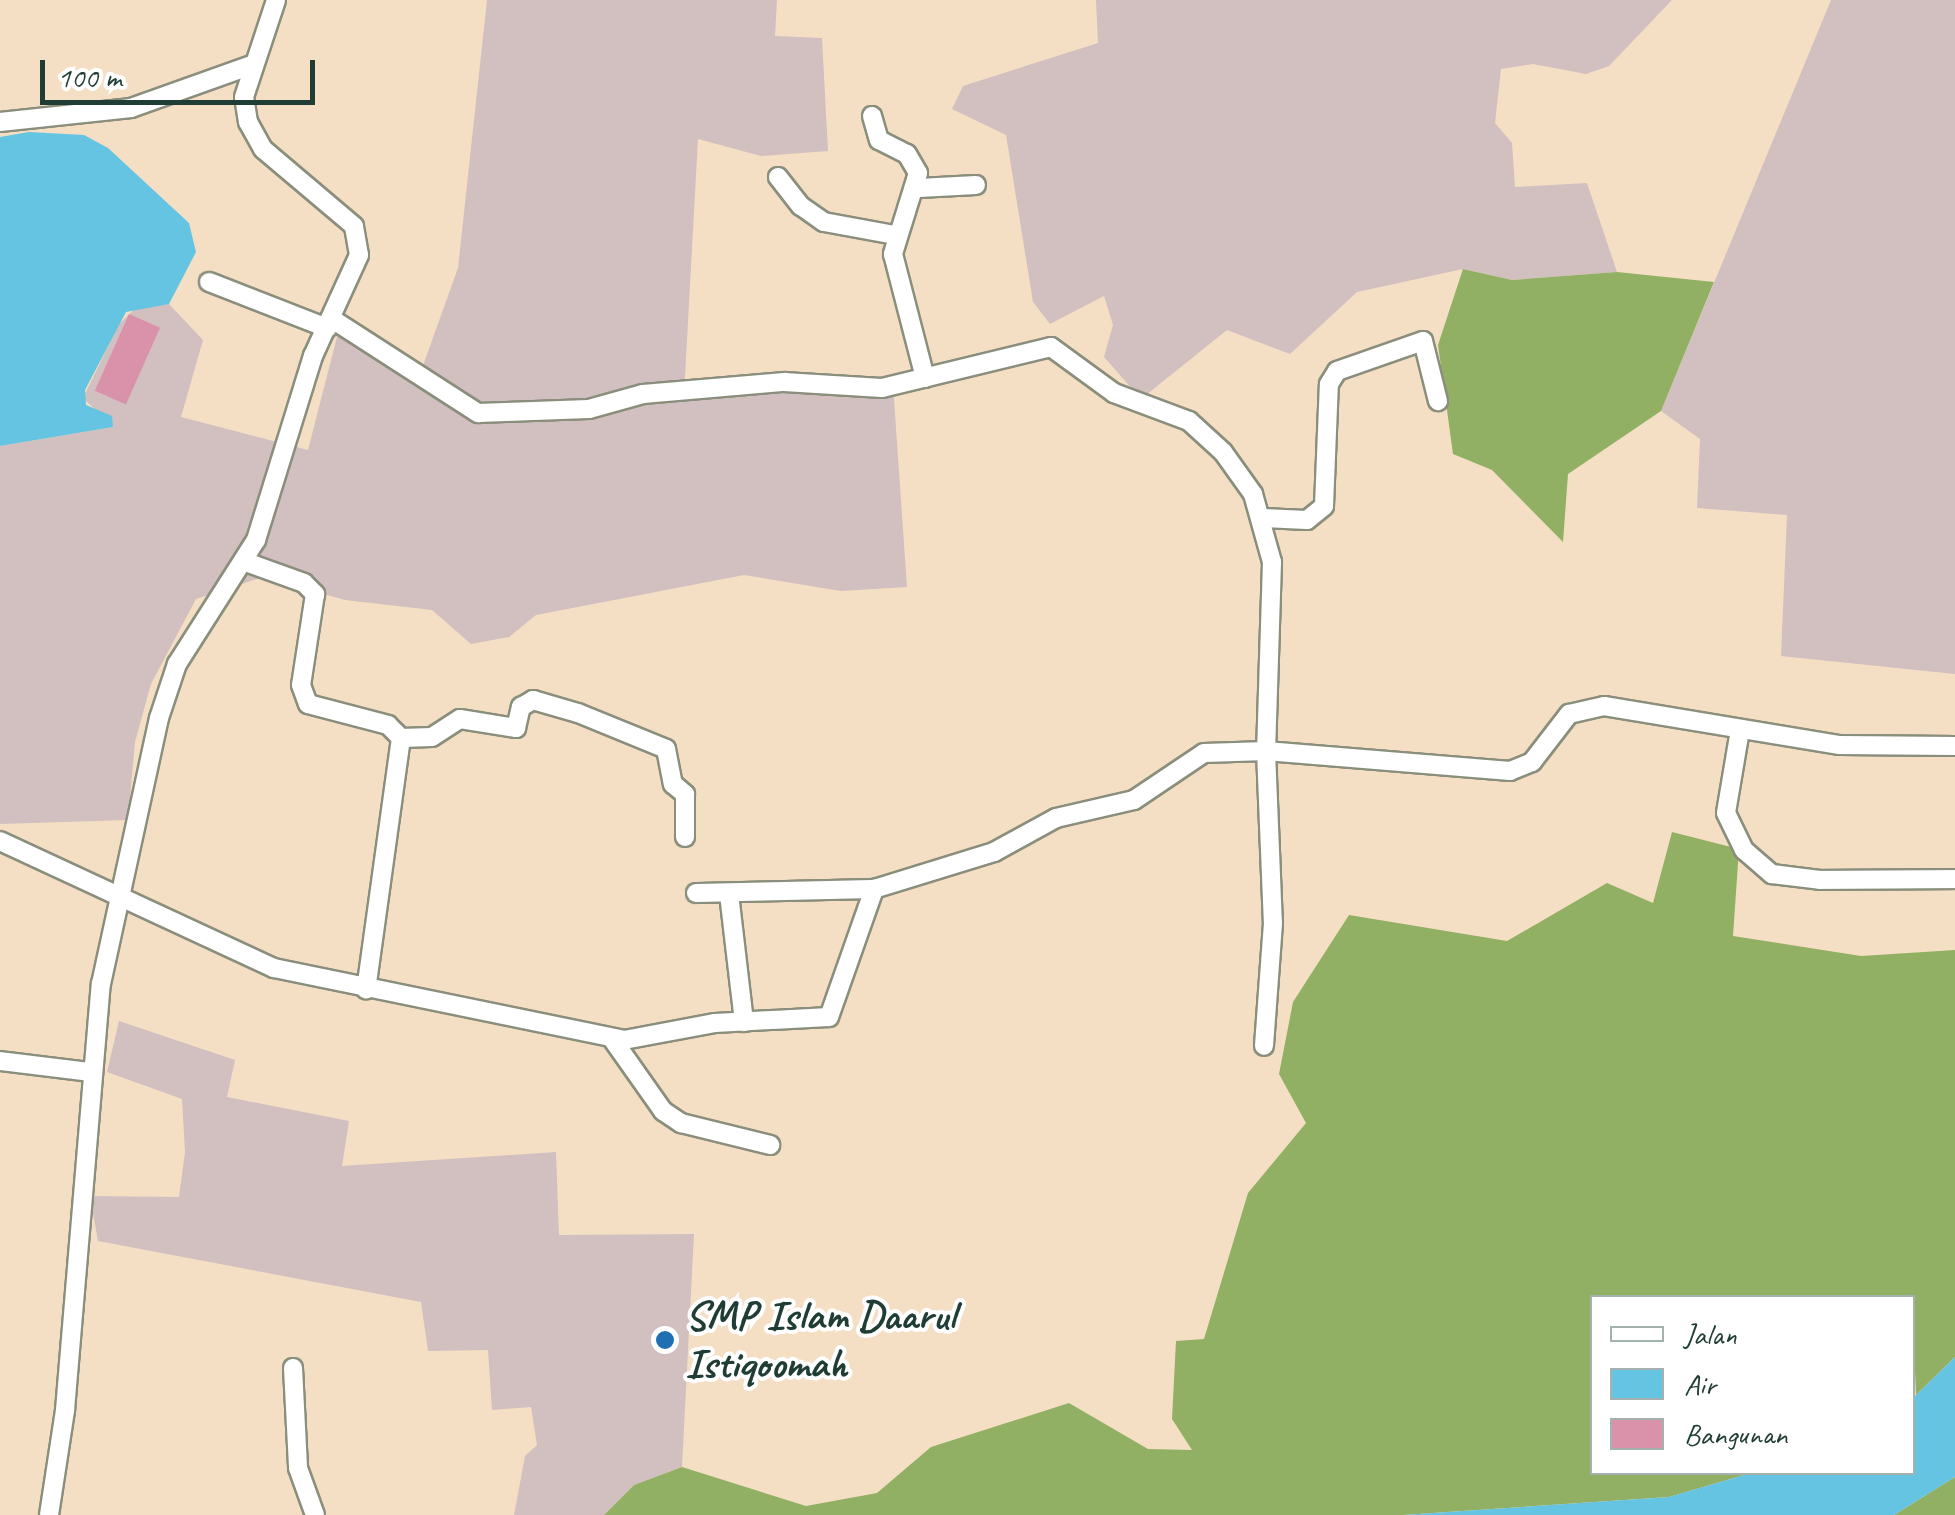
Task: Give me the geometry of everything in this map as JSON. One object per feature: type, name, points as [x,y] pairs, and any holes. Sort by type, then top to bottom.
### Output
[{"type":"street","points":[[49,1515],[65,1410],[100,984],[123,900],[166,690],[202,620],[243,561],[264,520],[306,378],[356,270],[358,239],[342,212],[253,135],[244,97],[276,0]]},
{"type":"street","points":[[0,122],[131,108],[252,65]]},
{"type":"street","points":[[872,116],[879,140],[914,162],[919,188],[895,235],[896,280],[925,378]]},
{"type":"street","points":[[778,176],[810,214],[895,235]]},
{"type":"street","points":[[919,188],[976,185]]},
{"type":"street","points":[[209,282],[330,323],[478,413],[589,409],[643,394],[784,382],[854,390],[1056,349],[1114,393],[1190,420],[1241,475],[1262,518],[1273,594],[1266,751],[1274,923],[1264,1046]]},
{"type":"street","points":[[1262,518],[1307,520],[1324,506],[1328,384],[1336,371],[1423,341],[1438,401]]},
{"type":"street","points":[[243,561],[304,583],[315,594],[301,685],[308,704],[388,726],[402,738],[432,737],[460,719],[516,728],[521,707],[533,700],[578,713],[666,749],[673,784],[685,794],[684,837]]},
{"type":"street","points":[[696,893],[874,888],[994,852],[1056,818],[1134,800],[1204,752],[1266,751],[1510,772],[1532,762],[1569,714],[1590,706],[1881,749],[1955,746]]},
{"type":"street","points":[[1740,730],[1726,813],[1744,850],[1772,874],[1820,880],[1955,879]]},
{"type":"street","points":[[366,990],[402,738]]},
{"type":"street","points":[[0,841],[274,968],[612,1040],[744,1022],[829,1017],[874,888]]},
{"type":"street","points":[[729,894],[744,1022]]},
{"type":"street","points":[[612,1040],[643,1089],[672,1117],[770,1146]]},
{"type":"street","points":[[0,1061],[90,1072]]},
{"type":"street","points":[[293,1368],[298,1468],[315,1515]]},
{"type":"shaded area","points":[[487,0],[777,0],[775,36],[822,38],[828,151],[761,156],[698,139],[684,395],[893,385],[907,587],[841,591],[744,575],[536,615],[509,637],[471,644],[432,610],[345,600],[263,577],[196,599],[151,684],[135,742],[128,820],[0,824],[0,446],[113,427],[83,398],[119,324],[138,306],[169,304],[203,340],[181,417],[308,450],[338,333],[381,353],[416,385],[458,268]]},
{"type":"shaded area","points":[[1096,0],[1672,0],[1609,66],[1586,74],[1533,64],[1501,69],[1495,123],[1512,143],[1515,187],[1587,183],[1617,272],[1512,280],[1463,269],[1357,292],[1290,354],[1227,330],[1141,399],[1104,357],[1113,325],[1104,296],[1050,324],[1033,302],[1006,135],[952,109],[963,86],[1098,43]]},
{"type":"shaded area","points":[[1831,0],[1955,0],[1955,674],[1781,656],[1787,515],[1697,508],[1700,439],[1661,411]]},
{"type":"shaded area","points":[[119,1021],[235,1060],[227,1097],[349,1121],[342,1166],[556,1152],[559,1235],[694,1234],[682,1467],[634,1485],[604,1515],[514,1515],[525,1456],[537,1445],[531,1407],[492,1410],[488,1350],[428,1351],[421,1302],[98,1241],[90,1196],[179,1197],[185,1152],[182,1099],[107,1072]]},
{"type":"green space","points":[[1463,269],[1512,280],[1617,272],[1714,282],[1661,411],[1568,474],[1563,542],[1492,470],[1453,454],[1438,345]]},
{"type":"green space","points":[[1672,832],[1739,849],[1733,936],[1861,956],[1955,950],[1955,1357],[1916,1395],[1915,1295],[1590,1295],[1590,1475],[1744,1475],[1669,1497],[1403,1515],[604,1515],[634,1485],[682,1467],[806,1506],[877,1493],[931,1447],[1069,1403],[1148,1449],[1192,1450],[1172,1419],[1176,1341],[1204,1339],[1248,1193],[1306,1123],[1279,1074],[1293,1002],[1349,915],[1507,941],[1607,883],[1653,903]]},
{"type":"green space","points":[[1955,1477],[1955,1515],[1894,1515]]},
{"type":"water","points":[[29,132],[84,135],[108,148],[189,223],[196,252],[169,304],[126,312],[85,390],[86,405],[112,416],[113,427],[0,446],[0,137]]},
{"type":"water","points":[[1955,1357],[1955,1477],[1894,1515],[1403,1515],[1669,1497],[1744,1475],[1915,1475],[1915,1396]]},
{"type":"building","points":[[129,314],[160,328],[126,405],[95,391]]},
{"type":"place","name":"SMP Islam Daarul Istiqoomah","points":[[665,1340]]}]
